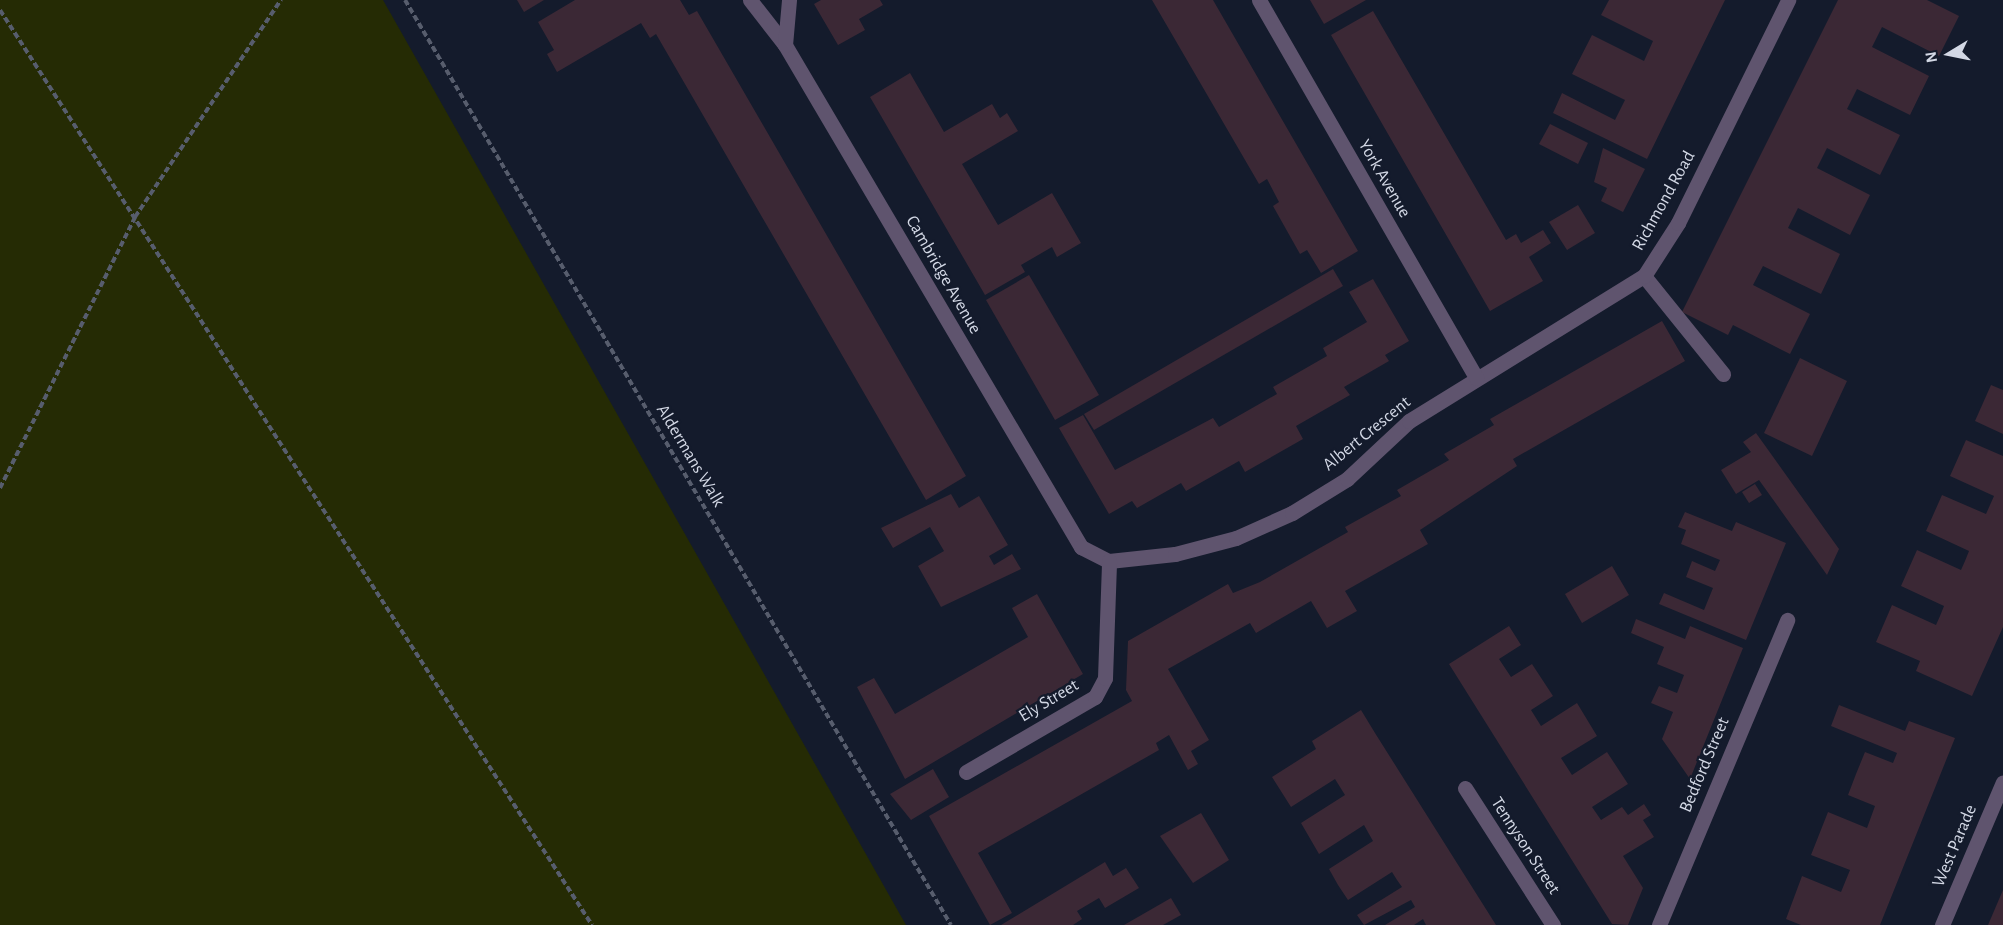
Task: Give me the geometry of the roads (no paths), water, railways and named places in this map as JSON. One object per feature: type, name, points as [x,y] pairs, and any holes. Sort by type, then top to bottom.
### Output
[{"type":"street","name":"Cambridge Avenue","points":[[750,0],[785,45],[1081,547],[1108,561]]},
{"type":"street","points":[[785,45],[789,0]]},
{"type":"street","name":"York Avenue","points":[[1259,0],[1476,378]]},
{"type":"street","name":"Richmond Road","points":[[1476,378],[1644,276],[1678,223],[1788,0]]},
{"type":"street","points":[[1644,276],[1723,374]]},
{"type":"street","name":"Albert Crescent","points":[[1108,561],[1195,549],[1292,513],[1347,479],[1409,421],[1476,378]]},
{"type":"street","name":"Ely Street","points":[[966,772],[1095,697],[1105,678],[1108,561]]},
{"type":"street","name":"Bedford Street","points":[[1659,925],[1787,620]]},
{"type":"street","name":"West Parade","points":[[1942,925],[2003,782]]},
{"type":"street","name":"Tennyson Street","points":[[1465,788],[1553,925]]}]
